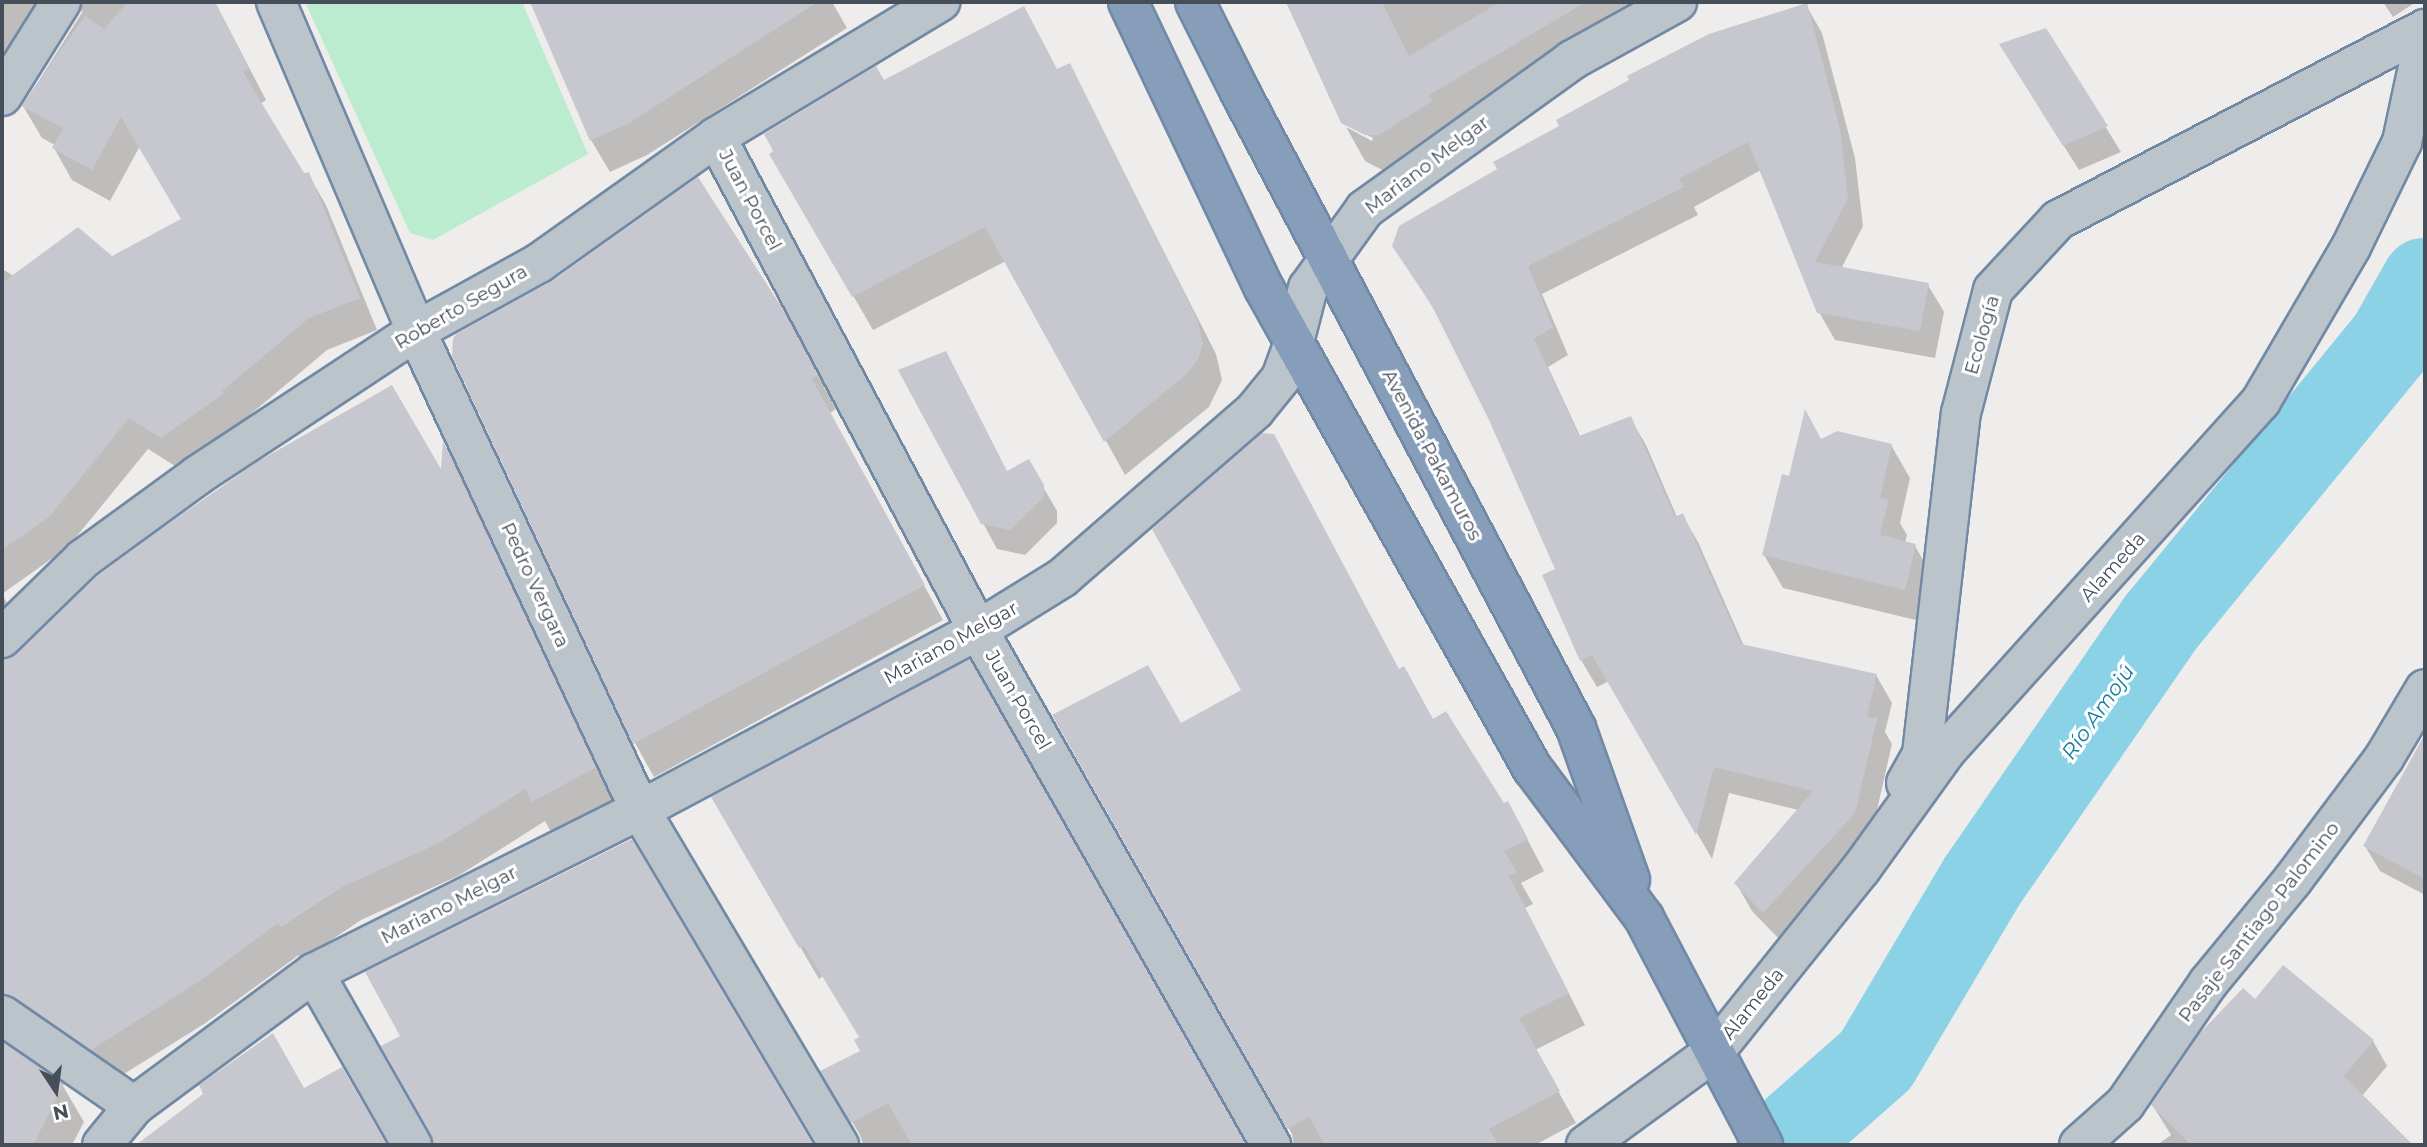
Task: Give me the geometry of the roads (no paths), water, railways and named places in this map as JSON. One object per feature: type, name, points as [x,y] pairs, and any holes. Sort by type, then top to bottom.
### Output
[{"type":"highway","points":[[1128,2],[1264,288],[1533,769],[1644,918],[1762,1145]]},
{"type":"highway","name":"Avenida Pakamuros","points":[[1195,2],[1576,728],[1644,918]]},
{"type":"street","points":[[2,96],[61,2]]},
{"type":"street","name":"Pedro Vergara","points":[[276,2],[416,331],[640,810],[839,1145]]},
{"type":"street","name":"Roberto Segura","points":[[2,638],[83,559],[198,475],[416,331],[539,263],[716,137],[940,2]]},
{"type":"street","name":"Mariano Melgar","points":[[102,1145],[134,1106],[314,973],[640,810],[978,630],[1062,578],[1255,410],[1281,378],[1294,342],[1308,288],[1365,209],[1572,60],[1676,2]]},
{"type":"street","name":"Ecología","points":[[1860,869],[1922,754],[1961,413],[1993,290],[2058,220],[2425,32]]},
{"type":"street","name":"Alameda","points":[[1586,1145],[1714,1051],[1860,869],[1946,751],[2261,401],[2351,247],[2402,142],[2425,32]]},
{"type":"street","name":"Juan Porcel","points":[[716,137],[978,630],[1271,1145]]},
{"type":"street","name":"Pasaje Santiago Palomino","points":[[2079,1145],[2125,1104],[2209,982],[2292,881],[2384,758],[2425,688]]},
{"type":"street","points":[[314,973],[412,1145]]},
{"type":"street","points":[[2,1015],[134,1106]]},
{"type":"waterway","name":"Río Amojú","points":[[1780,1145],[1876,1060],[1983,880],[2162,621],[2392,340],[2425,282]]}]
